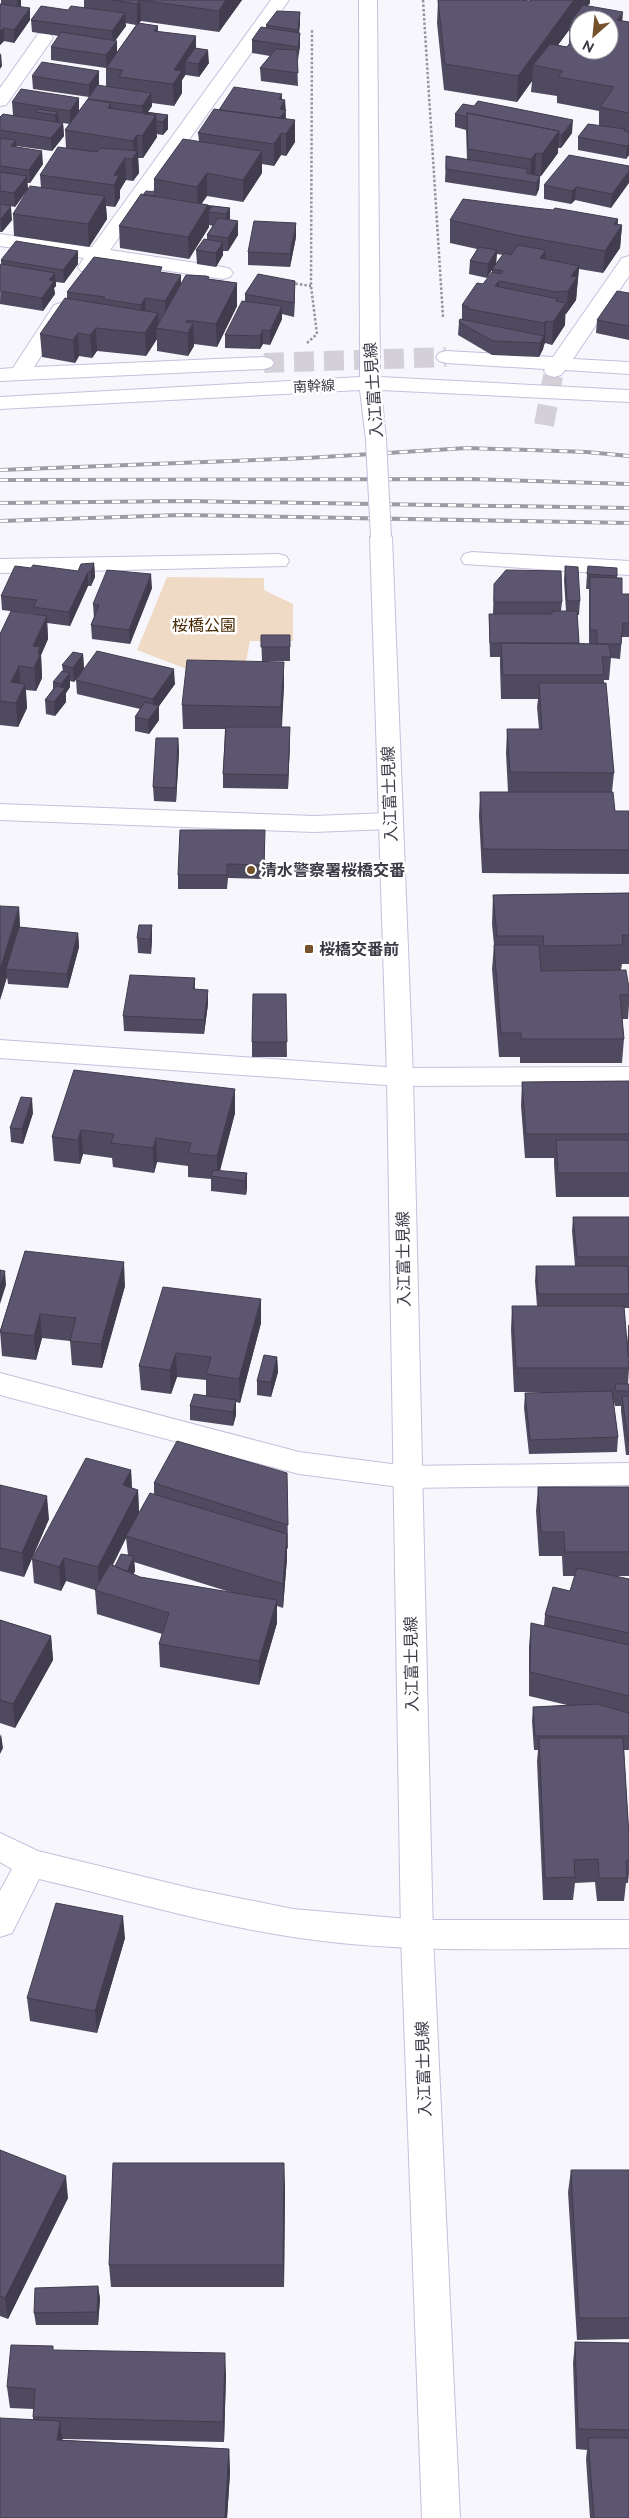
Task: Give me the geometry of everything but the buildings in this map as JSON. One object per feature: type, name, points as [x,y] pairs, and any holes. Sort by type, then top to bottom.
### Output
[{"type":"street","points":[[10,374],[74,290],[97,254],[280,0]]},
{"type":"street","name":"入江富士見線","points":[[368,0],[370,383],[376,440],[400,1077],[417,1936],[442,2518]]},
{"type":"street","points":[[0,101],[44,38]]},
{"type":"street","points":[[0,240],[223,273]]},
{"type":"street","points":[[556,368],[629,262]]},
{"type":"street","points":[[446,357],[556,368],[629,368]]},
{"type":"street","points":[[10,374],[264,363]]},
{"type":"street","name":"南幹線","points":[[0,403],[370,383],[629,396]]},
{"type":"street","points":[[472,559],[629,568]]},
{"type":"street","points":[[0,566],[278,562]]},
{"type":"street","points":[[0,812],[314,824],[389,821]]},
{"type":"street","points":[[0,1048],[400,1077],[629,1076]]},
{"type":"street","points":[[0,1384],[299,1463],[407,1477],[629,1474]]},
{"type":"street","points":[[0,1847],[31,1862],[239,1912],[294,1923],[417,1936],[629,1934]]},
{"type":"street","points":[[0,1923],[31,1862]]},
{"type":"path","points":[[423,0],[446,357]]},
{"type":"path","points":[[305,345],[317,334],[311,286],[314,126],[312,29]]},
{"type":"green space","name":"桜橋公園","points":[[167,577],[264,578],[264,590],[293,604],[293,641],[250,641],[244,672],[197,673],[137,650]]},
{"type":"tunnel","points":[[264,363],[446,357]]},
{"type":"tunnel","points":[[544,425],[554,371]]},
{"type":"railway","points":[[0,470],[307,458],[467,448],[587,452],[629,456]]},
{"type":"railway","points":[[0,480],[469,479],[629,484]]},
{"type":"railway","points":[[0,503],[184,501],[629,508]]},
{"type":"railway","points":[[0,521],[181,515],[629,523]]},
{"type":"place","name":"清水警察署桜橋交番","points":[[251,870]]},
{"type":"place","name":"桜橋交番前","points":[[309,949]]}]
